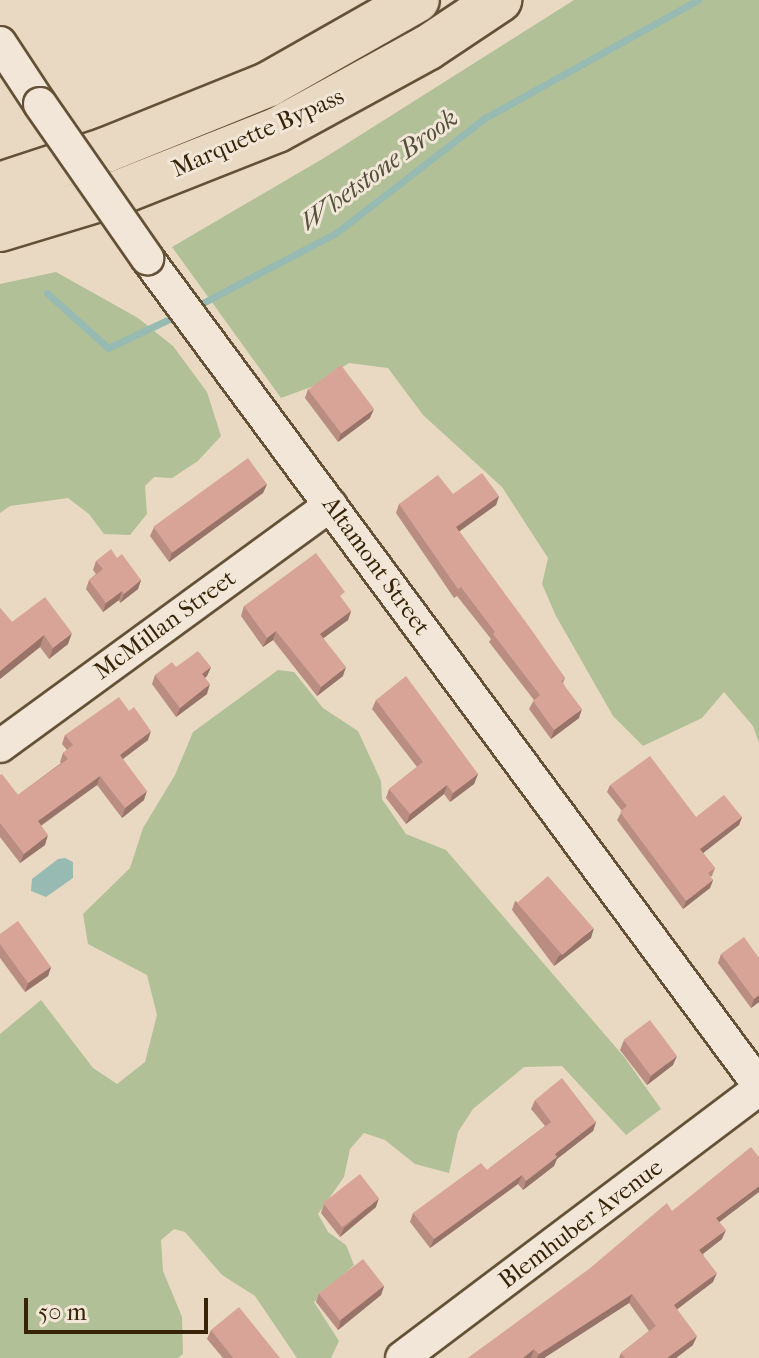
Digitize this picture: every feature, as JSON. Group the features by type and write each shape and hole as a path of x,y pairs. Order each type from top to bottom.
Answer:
{"highway":[{"name":"Marquette Bypass","path":"0,185 106,150 255,90 417,0"},
{"name":"Marquette Bypass","path":"0,229 115,194 277,130 415,55 499,0"}],"street":[{"name":"Altamont Street","path":"0,43 147,258 759,1087"},
{"name":"McMillan Street","path":"0,746 331,505"},
{"name":"Blemhuber Avenue","path":"402,1358 759,1087"}],"green space":[{"path":"574,0 759,0 759,743 753,726 724,692 702,718 643,746 613,716 556,616 542,584 548,558 502,487 423,415 388,368 349,363 314,386 281,398 172,247 324,158"},
{"path":"56,272 138,318 173,346 207,392 221,436 198,461 172,478 154,477 145,486 147,514 130,535 104,534 89,514 68,498 10,506 0,513 0,284"},
{"path":"278,670 294,672 323,708 358,731 381,781 382,799 406,834 446,850 625,1058 661,1109 626,1135 562,1066 524,1067 473,1109 458,1132 449,1173 415,1164 385,1140 364,1133 350,1149 344,1177 318,1214 328,1232 346,1245 354,1265 314,1302 339,1341 331,1358 297,1358 255,1296 222,1275 185,1232 174,1229 161,1240 163,1271 182,1317 183,1354 178,1358 0,1358 0,1034 41,1000 93,1068 117,1084 145,1062 157,1015 147,975 88,944 83,914 130,868 143,828 175,775 193,732"}],"water":[{"path":"58,859 73,862 73,878 46,897 31,891 32,879"}],"building":[{"path":"341,365 374,409 341,434 308,390"},
{"path":"248,458 267,484 172,553 153,527"},
{"path":"482,473 499,496 456,527 565,678 561,681 582,709 554,730 533,701 540,695 461,587 458,589 399,504 438,475 453,494"},
{"path":"111,549 117,558 122,554 141,580 106,603 89,580 103,569 96,561"},
{"path":"316,553 345,592 340,596 351,611 320,634 346,667 321,687 276,631 267,638 244,606"},
{"path":"45,597 72,633 53,648 44,635 0,671 0,608 12,622"},
{"path":"198,651 211,667 202,674 210,684 180,708 155,675 172,662 176,667"},
{"path":"406,676 478,774 453,793 447,785 410,814 389,789 423,762 376,700"},
{"path":"119,697 129,711 134,707 151,731 120,755 147,791 125,808 100,776 38,821 48,835 24,854 0,823 0,775 18,795 68,759 63,753 73,745 65,735"},
{"path":"650,756 696,817 724,795 742,817 700,849 715,868 708,873 713,880 686,901 620,812 627,806 610,785"},
{"path":"548,876 593,928 562,955 517,903"},
{"path":"18,921 51,967 28,983 0,944 0,934"},
{"path":"744,937 759,958 759,995 754,999 721,954"},
{"path":"650,1020 677,1056 651,1076 624,1040"},
{"path":"562,1078 596,1122 526,1181 522,1175 434,1239 413,1213 481,1163 487,1170 551,1122 535,1100"},
{"path":"751,1147 759,1157 759,1186 716,1218 726,1230 699,1250 717,1273 674,1305 697,1336 667,1358 625,1358 621,1353 656,1326 632,1294 539,1354 534,1349 523,1358 468,1358 589,1269 667,1203 672,1211"},
{"path":"360,1174 379,1198 342,1227 323,1203"},
{"path":"363,1259 384,1286 340,1320 319,1293"},
{"path":"239,1307 280,1358 233,1358 211,1330"}],"waterway":[{"name":"Whetstone Brook","path":"195,307 336,233 485,118 698,0"},
{"name":"Whetstone Brook","path":"47,293 108,348 180,314"}]}
